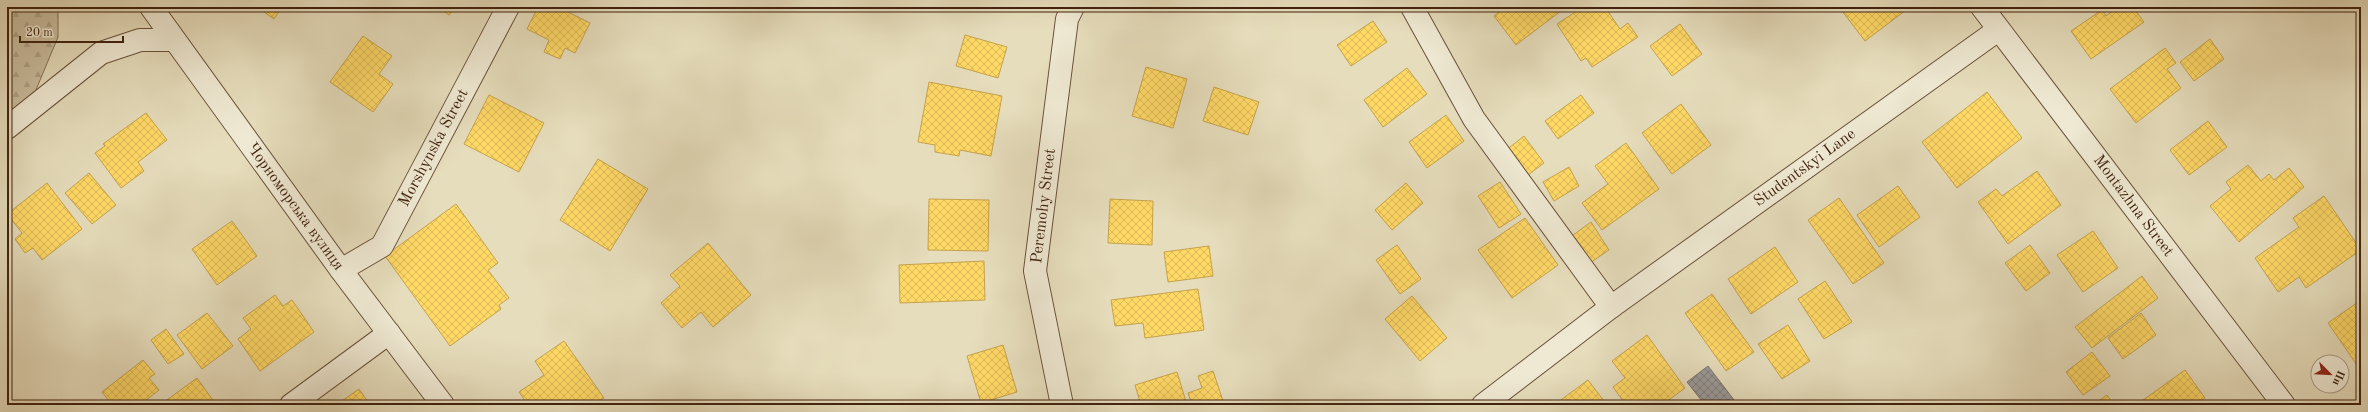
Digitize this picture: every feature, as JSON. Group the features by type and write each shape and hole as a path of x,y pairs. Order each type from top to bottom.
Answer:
{"street":[{"name":"Чорноморська вулиця","path":"151,7 341,270 443,405"},
{"name":"Morshynska Street","path":"341,270 382,246 508,7"},
{"name":"Peremohy Street","path":"1062,405 1036,272 1067,19 1074,7"},
{"path":"1412,7 1474,120 1612,307"},
{"name":"Montazhna Street","path":"1982,7 2284,405"},
{"name":"Studentskyi Lane","path":"1483,405 1612,307 1998,30"},
{"path":"7,128 101,52 140,40 174,40"},
{"path":"291,405 389,333"}],"green space":[{"path":"7,7 58,7 58,37 33,97 7,117"}],"building: Житло":[{"path":"257,7 282,7 274,19"},
{"path":"438,7 455,7 449,15"},
{"path":"538,7 558,7 590,23 575,53 565,48 560,59 544,52 549,40 527,29"},
{"path":"1505,7 1566,7 1516,45 1494,16"},
{"path":"1583,7 1605,7 1620,29 1628,23 1638,37 1592,67 1586,58 1581,61 1557,24"},
{"path":"1839,7 1910,7 1865,41"},
{"path":"2118,7 2133,7 2144,22 2091,59 2071,31 2102,10 2106,16"},
{"path":"1373,21 1387,42 1351,66 1337,45"},
{"path":"1680,24 1702,54 1672,76 1650,46"},
{"path":"965,35 1007,47 998,78 956,66"},
{"path":"363,36 392,56 379,74 393,84 373,112 330,82"},
{"path":"2210,39 2224,59 2194,81 2180,62"},
{"path":"2165,48 2176,63 2167,69 2181,88 2136,123 2110,89"},
{"path":"1146,67 1187,79 1173,128 1132,116"},
{"path":"1407,68 1427,94 1383,127 1364,100"},
{"path":"929,82 1002,96 991,156 960,150 959,156 935,152 935,145 918,142"},
{"path":"1214,87 1259,102 1248,135 1203,121"},
{"path":"1987,92 2022,138 1957,188 1922,142"},
{"path":"489,95 544,123 519,172 464,144"},
{"path":"1581,95 1594,113 1558,139 1545,121"},
{"path":"1681,104 1711,145 1672,174 1642,133"},
{"path":"146,113 167,140 138,162 144,171 121,188 95,153 105,146 103,144"},
{"path":"1446,115 1464,141 1427,168 1409,142"},
{"path":"2208,121 2227,147 2189,175 2170,150"},
{"path":"1524,136 1544,163 1524,178 1505,151"},
{"path":"1626,143 1659,189 1602,230 1582,203 1608,184 1595,166"},
{"path":"598,159 648,189 610,251 560,220"},
{"path":"2248,165 2261,181 2269,174 2274,180 2289,168 2304,187 2239,242 2210,206 2231,189 2226,182"},
{"path":"1569,167 1579,186 1554,201 1543,182"},
{"path":"2037,171 2061,205 2008,244 1978,202 1996,189 2002,196"},
{"path":"89,173 116,205 92,224 65,193"},
{"path":"1500,182 1521,214 1499,228 1478,196"},
{"path":"47,183 82,229 42,260 33,248 25,253 15,239 22,233 7,214"},
{"path":"1406,183 1423,203 1392,230 1375,210"},
{"path":"1898,186 1920,217 1879,247 1857,215"},
{"path":"2324,196 2361,250 2306,288 2299,277 2278,292 2255,258 2299,227 2293,218"},
{"path":"1839,198 1884,263 1853,284 1808,220"},
{"path":"929,199 989,200 988,251 928,250"},
{"path":"1110,199 1153,201 1152,245 1108,243"},
{"path":"456,204 498,263 488,270 509,298 499,305 501,309 450,346 385,256"},
{"path":"1525,218 1558,265 1512,298 1478,250"},
{"path":"232,221 257,256 217,285 192,249"},
{"path":"1591,222 1609,250 1587,265 1569,238"},
{"path":"2093,231 2118,268 2083,292 2057,255"},
{"path":"708,243 751,295 713,327 701,312 682,328 661,303 680,286 670,275"},
{"path":"1397,245 1421,279 1400,294 1376,260"},
{"path":"2030,245 2050,273 2026,291 2005,263"},
{"path":"1209,246 1213,276 1168,282 1164,252"},
{"path":"1775,247 1798,282 1751,314 1728,279"},
{"path":"984,261 985,300 900,303 899,265"},
{"path":"2142,276 2158,298 2092,348 2075,327"},
{"path":"1825,281 1852,322 1824,339 1798,299"},
{"path":"1198,289 1204,330 1145,338 1143,323 1115,326 1111,300"},
{"path":"1712,294 1754,352 1726,371 1685,313"},
{"path":"275,295 283,306 292,300 314,332 260,371 238,339 251,329 243,318"},
{"path":"1412,296 1447,338 1420,361 1385,319"},
{"path":"2361,300 2361,371 2350,354 2328,323"},
{"path":"207,313 233,346 202,369 177,335"},
{"path":"2141,313 2156,335 2123,359 2108,338"},
{"path":"1788,325 1810,361 1782,379 1758,344"},
{"path":"166,329 184,354 168,364 151,340"},
{"path":"1647,335 1685,388 1662,405 1626,405 1613,387 1625,378 1612,361"},
{"path":"564,341 604,398 594,405 528,405 519,392 544,375 535,361"},
{"path":"1003,345 1017,392 981,403 967,356"},
{"path":"2092,352 2110,376 2083,395 2066,372"},
{"path":"143,360 155,374 149,378 159,390 140,405 112,405 102,392"},
{"path":"2185,370 2205,398 2195,405 2141,405 2139,403"},
{"path":"1213,371 1224,404 1192,405 1188,393 1202,388 1198,376"},
{"path":"1177,372 1187,405 1141,405 1135,385"},
{"path":"197,378 215,403 160,405"},
{"path":"1588,380 1607,405 1554,405"},
{"path":"359,389 370,405 336,405"},
{"path":"2107,395 2114,405 2093,405"}],"building: Промзона":[{"path":"1708,366 1738,405 1705,405 1687,382"}]}
